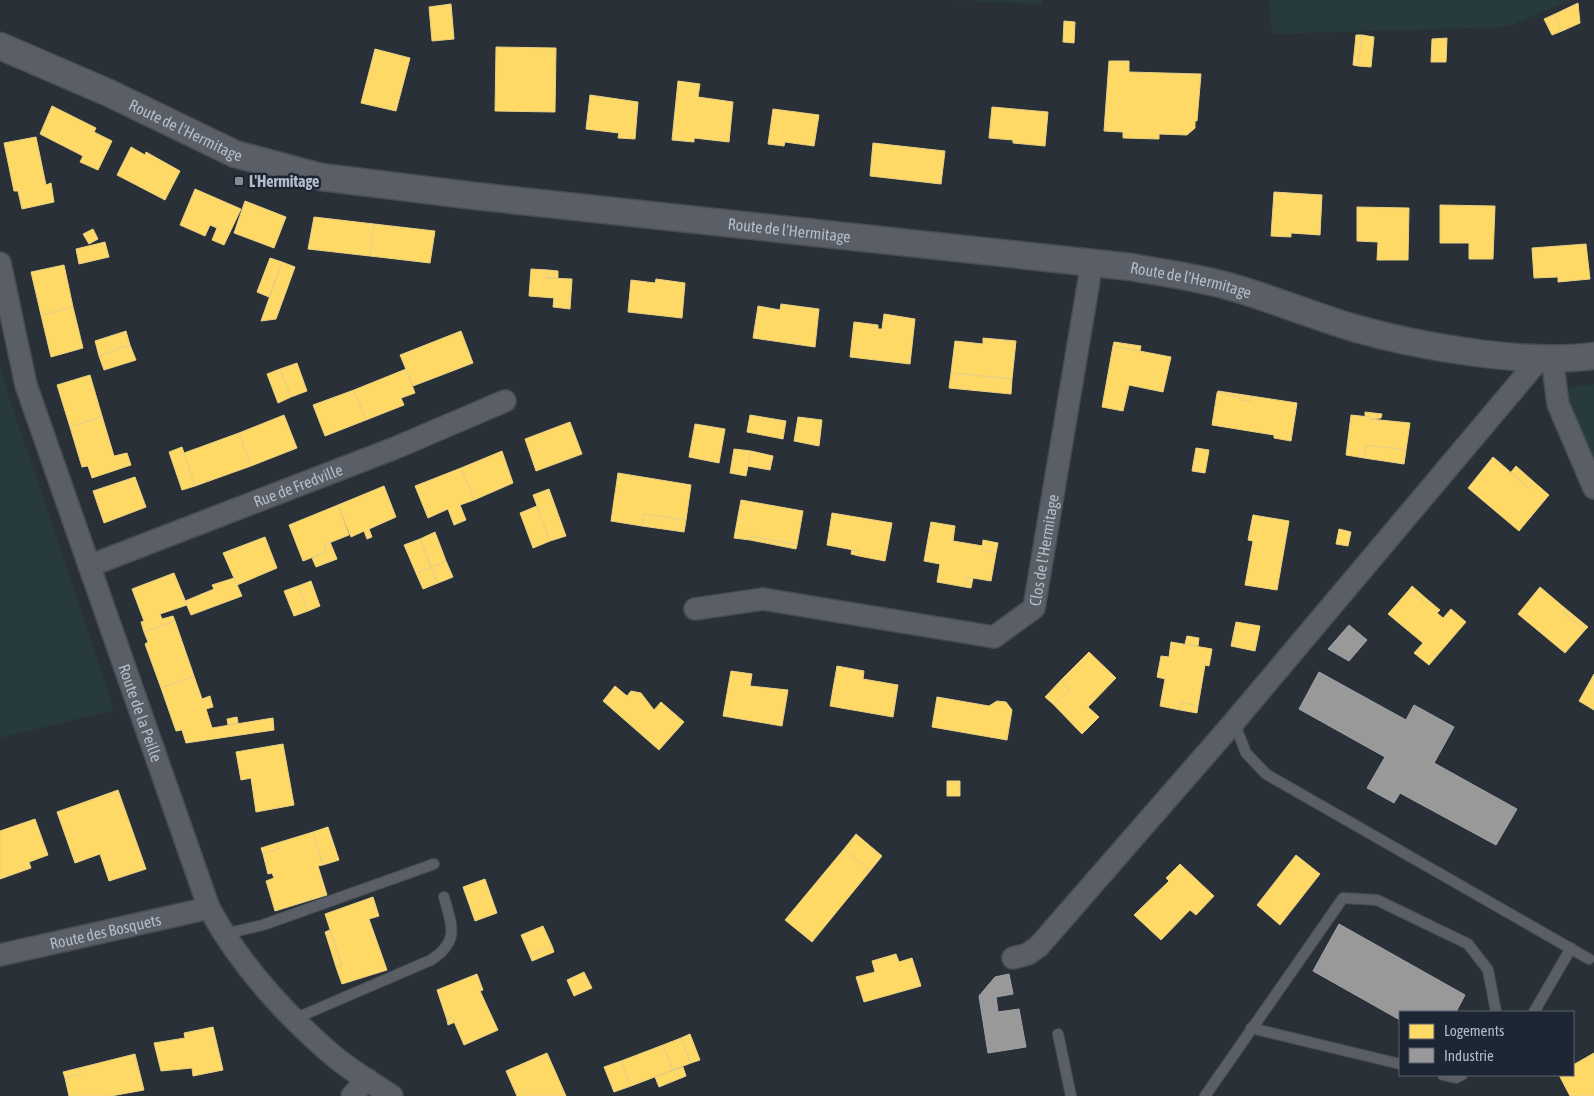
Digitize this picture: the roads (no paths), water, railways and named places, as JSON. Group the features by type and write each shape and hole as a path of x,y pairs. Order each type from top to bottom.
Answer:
{"street":[{"name":"Route de l'Hermitage","path":"0,46 109,93 235,154 321,177 475,196 1131,266 1227,285 1354,328 1420,344 1490,353 1546,357 1594,356"},
{"name":"Clos de l'Hermitage","path":"696,609 762,599 994,637 1034,608 1092,262"},
{"name":"Route de la Peille","path":"0,263 26,385 209,908 224,934 270,995 330,1054 392,1096"},
{"path":"1546,357 1558,404 1594,488"},
{"path":"1013,958 1028,954 1039,946 1234,722 1546,357"},
{"name":"Rue de Fredville","path":"89,566 395,448 505,401"},
{"name":"Route des Bosquets","path":"0,955 209,908"},
{"path":"352,1096 367,1079"}],"lane":[{"path":"1234,722 1246,753 1266,774 1589,959"},
{"path":"224,934 263,925 434,864"},
{"path":"294,1019 431,960 443,953 450,944 452,929 444,897"},
{"path":"1205,1096 1251,1028 1270,1005 1325,921 1343,898 1377,900 1468,944 1488,970 1496,1011"},
{"path":"1535,1011 1571,948"},
{"path":"1251,1028 1399,1064"},
{"path":"1058,1034 1071,1096"},
{"path":"1448,1076 1456,1078 1460,1076"}],"place":[{"name":"L'Hermitage","path":"239,181"}]}
